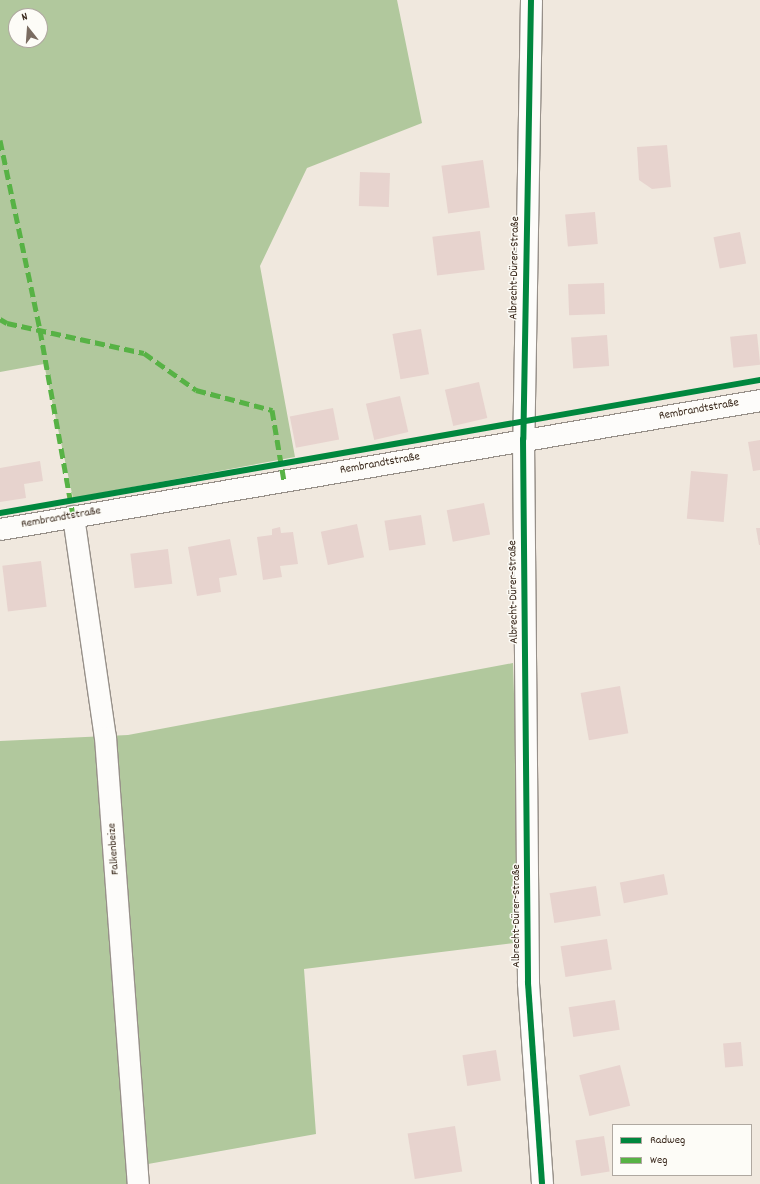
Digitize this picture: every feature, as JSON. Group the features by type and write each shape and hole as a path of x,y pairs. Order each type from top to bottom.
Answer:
{"street":[{"name":"Albrecht-Dürer-Straße","path":"531,0 523,439 528,983 542,1184"},
{"name":"Rembrandtstraße","path":"0,528 760,400"},
{"name":"Falkenbeize","path":"73,516 105,737 138,1184"}],"green space":[{"path":"0,0 397,0 422,123 307,168 260,266 295,457 73,498 44,364 0,372"},
{"path":"513,663 522,942 304,969 316,1134 148,1164 149,1184 0,1184 0,741 128,735"}],"building":[{"path":"667,145 671,187 652,189 639,180 637,147"},
{"path":"483,160 490,208 448,213 441,166"},
{"path":"360,172 390,173 389,207 359,206"},
{"path":"595,212 598,244 568,246 565,215"},
{"path":"480,231 485,270 437,276 432,237"},
{"path":"740,232 746,263 720,269 713,237"},
{"path":"604,283 605,314 569,315 568,284"},
{"path":"421,329 429,374 400,379 392,334"},
{"path":"757,334 760,365 733,368 730,337"},
{"path":"607,335 609,366 573,368 571,338"},
{"path":"479,382 487,418 453,426 445,390"},
{"path":"400,396 408,432 374,440 366,404"},
{"path":"333,408 339,439 296,448 290,416"},
{"path":"760,440 760,470 753,471 748,442"},
{"path":"40,461 43,481 24,484 26,498 0,502 0,468"},
{"path":"691,471 728,474 724,522 687,519"},
{"path":"484,503 490,534 453,542 447,510"},
{"path":"421,515 426,545 389,550 384,521"},
{"path":"357,524 364,557 328,565 321,532"},
{"path":"280,527 281,533 293,532 298,564 280,566 282,577 263,580 257,537 272,535 272,529"},
{"path":"756,528 760,528 760,545 759,545"},
{"path":"230,539 237,575 219,578 221,592 197,596 188,547"},
{"path":"168,549 172,584 135,588 130,554"},
{"path":"41,561 47,607 8,611 2,566"},
{"path":"620,686 628,733 589,740 581,693"},
{"path":"664,874 668,895 624,903 620,883"},
{"path":"596,886 601,916 554,923 550,893"},
{"path":"607,939 612,970 565,977 561,946"},
{"path":"615,1000 620,1030 573,1037 569,1007"},
{"path":"741,1042 743,1066 725,1067 723,1044"},
{"path":"496,1050 501,1081 467,1086 462,1055"},
{"path":"620,1065 630,1106 589,1116 579,1075"},
{"path":"455,1126 462,1171 415,1179 408,1134"},
{"path":"604,1136 610,1172 581,1176 575,1141"}],"marked path":[{"path":"0,140 40,330 73,516"},
{"path":"0,319 7,323 144,353 196,390 272,410 284,481"}],"cycle path":[{"path":"531,0 523,439 528,983 542,1184"},
{"path":"0,513 760,380"}]}
